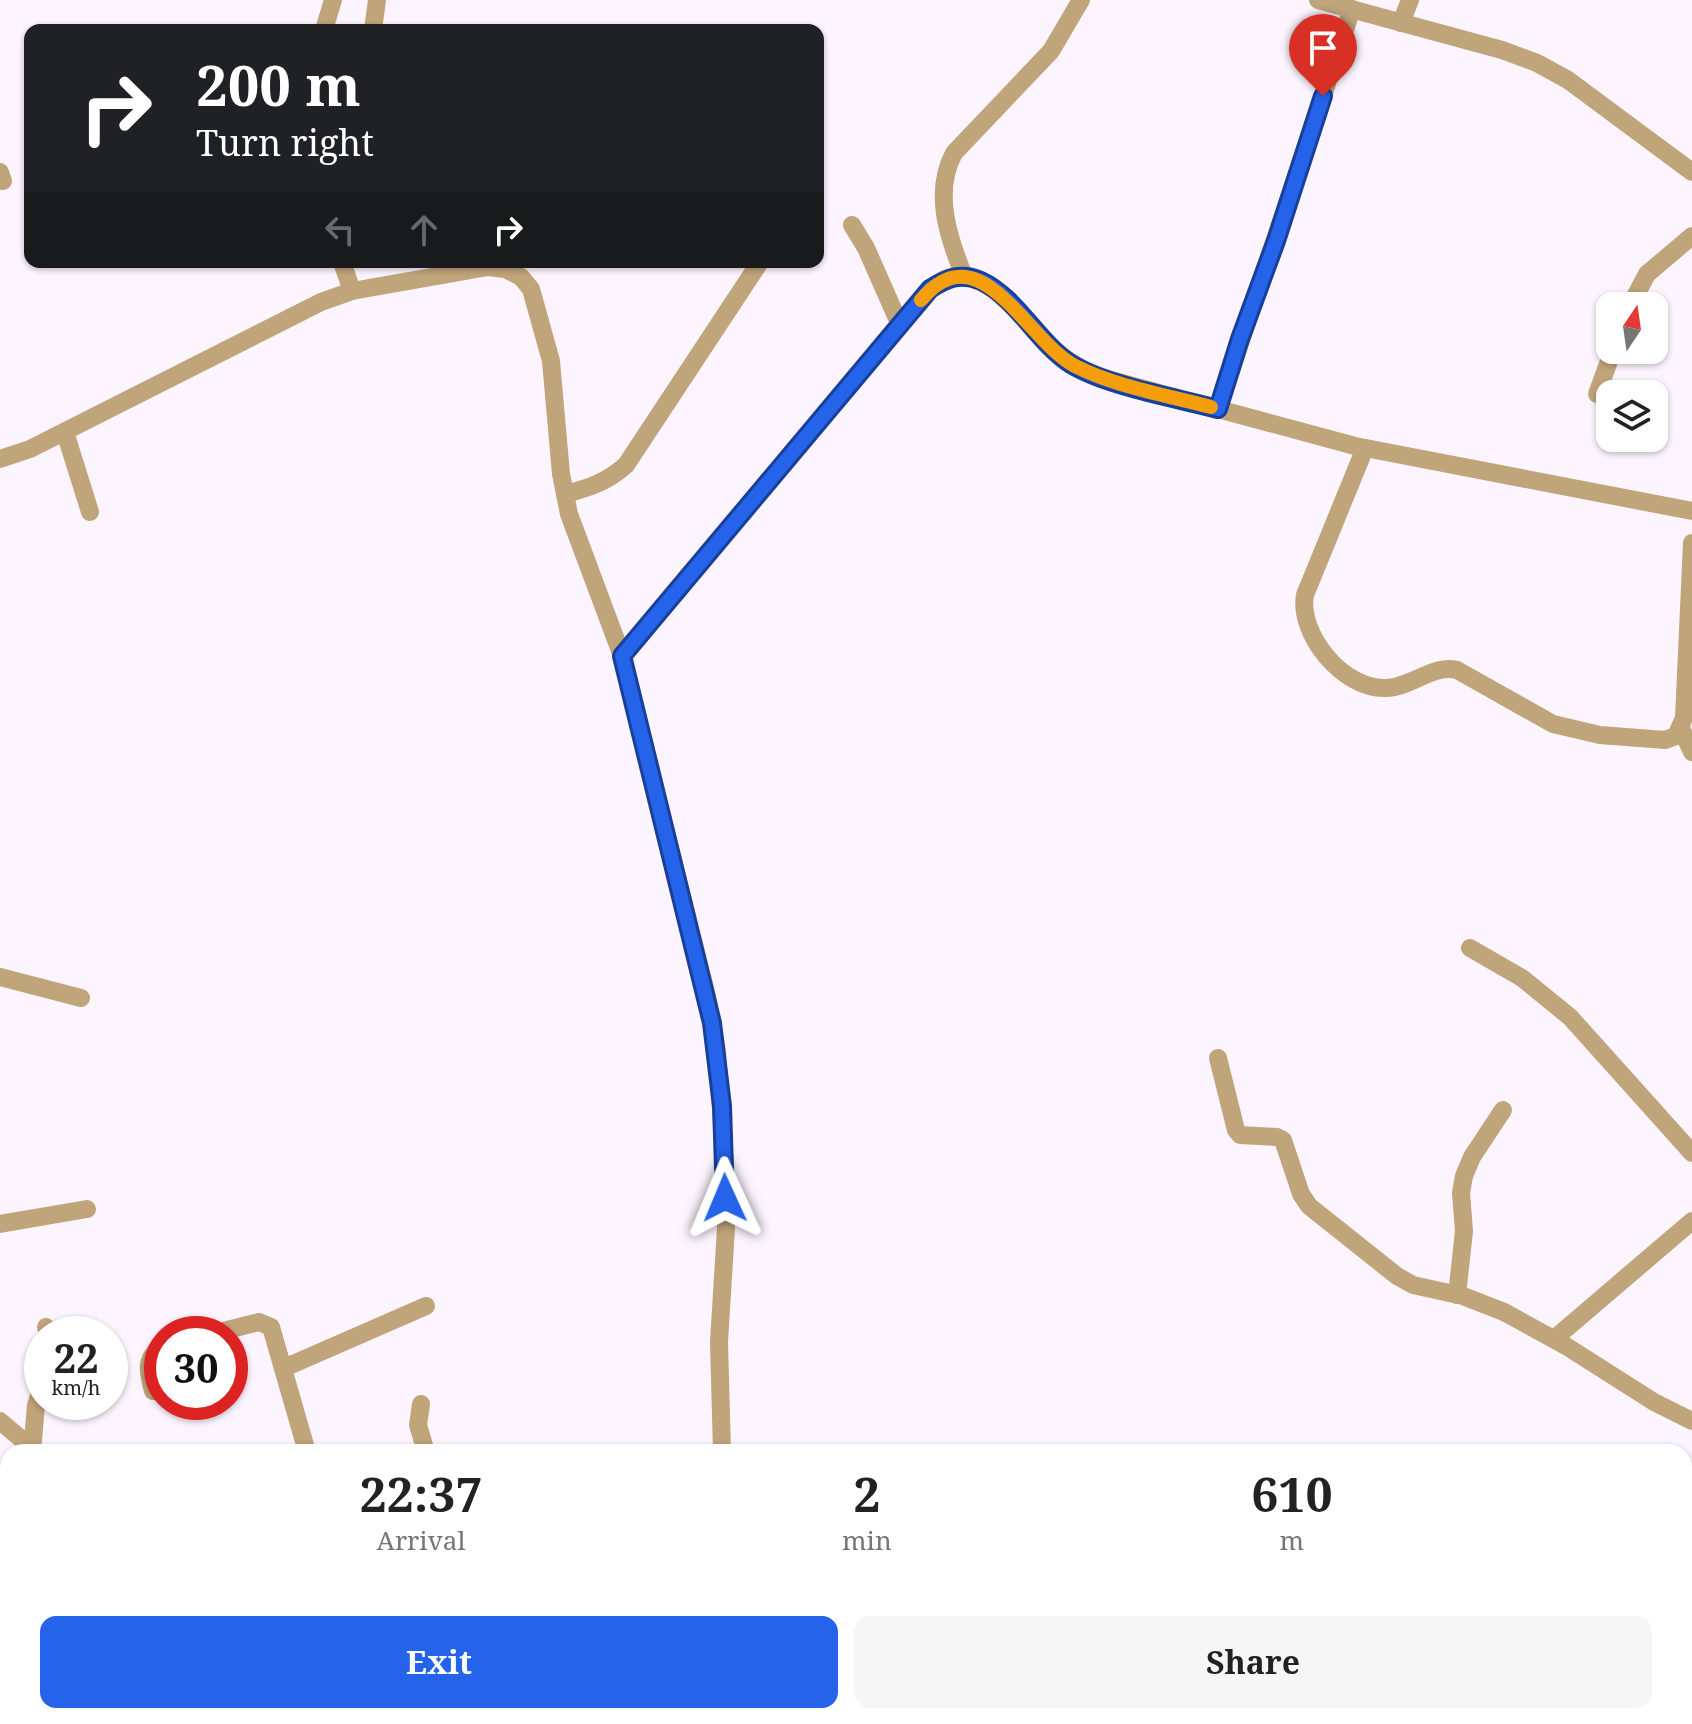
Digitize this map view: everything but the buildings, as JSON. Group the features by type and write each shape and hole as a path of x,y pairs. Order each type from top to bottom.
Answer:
{"street":[{"path":"326,24 333,0"},
{"path":"374,24 377,0"},
{"path":"964,276 953,250 945,216 943,185 946,167 954,153 1051,51 1081,0"},
{"path":"1318,0 1502,50 1537,63 1568,80 1692,172"},
{"path":"1401,23 1410,0"},
{"path":"1218,409 1352,9"},
{"path":"852,225 866,248 900,325"},
{"path":"1637,292 1647,274 1692,236"},
{"path":"344,268 352,291"},
{"path":"0,459 65,432 321,302 352,291 482,268"},
{"path":"496,268 521,277 531,289 551,361 569,514 622,656 707,996 717,1051 725,1183 726,1228 719,1342 722,1444"},
{"path":"565,494 612,478 626,465 756,268"},
{"path":"622,656 930,289 947,278 964,276 983,282 1003,297 1052,349 1071,364 1096,376 1365,448 1692,511"},
{"path":"65,432 90,512"},
{"path":"1365,448 1302,607 1305,621 1318,646 1334,664 1360,682 1384,689 1408,684 1440,669 1457,670 1553,724 1577,732 1665,740 1676,736 1681,728"},
{"path":"1692,543 1681,728 1692,752"},
{"path":"1470,948 1522,978 1570,1017 1692,1153"},
{"path":"0,977 81,998"},
{"path":"1218,1058 1236,1130 1240,1135 1283,1140 1301,1194 1309,1206 1397,1276 1413,1285 1457,1295 1504,1312 1554,1339 1654,1402 1692,1421"},
{"path":"1457,1295 1464,1231 1461,1193 1464,1176 1472,1157 1503,1110"},
{"path":"0,1224 87,1209"},
{"path":"1554,1339 1692,1221"},
{"path":"284,1368 426,1306"},
{"path":"248,1325 266,1323 274,1334 305,1444"},
{"path":"421,1404 418,1425 424,1444"},
{"path":"32,1444 35,1420"},
{"path":"0,1421 27,1444"}],"slow traffic":[{"path":"921,300 930,289 947,278 964,276 983,282 1003,297 1052,349 1071,364 1096,376 1211,407"}],"route":[{"path":"725,1198 722,1106 717,1051 707,996 622,656 930,289 947,278 964,276 983,282 1003,297 1052,349 1071,364 1096,376 1218,409 1323,96"}]}
